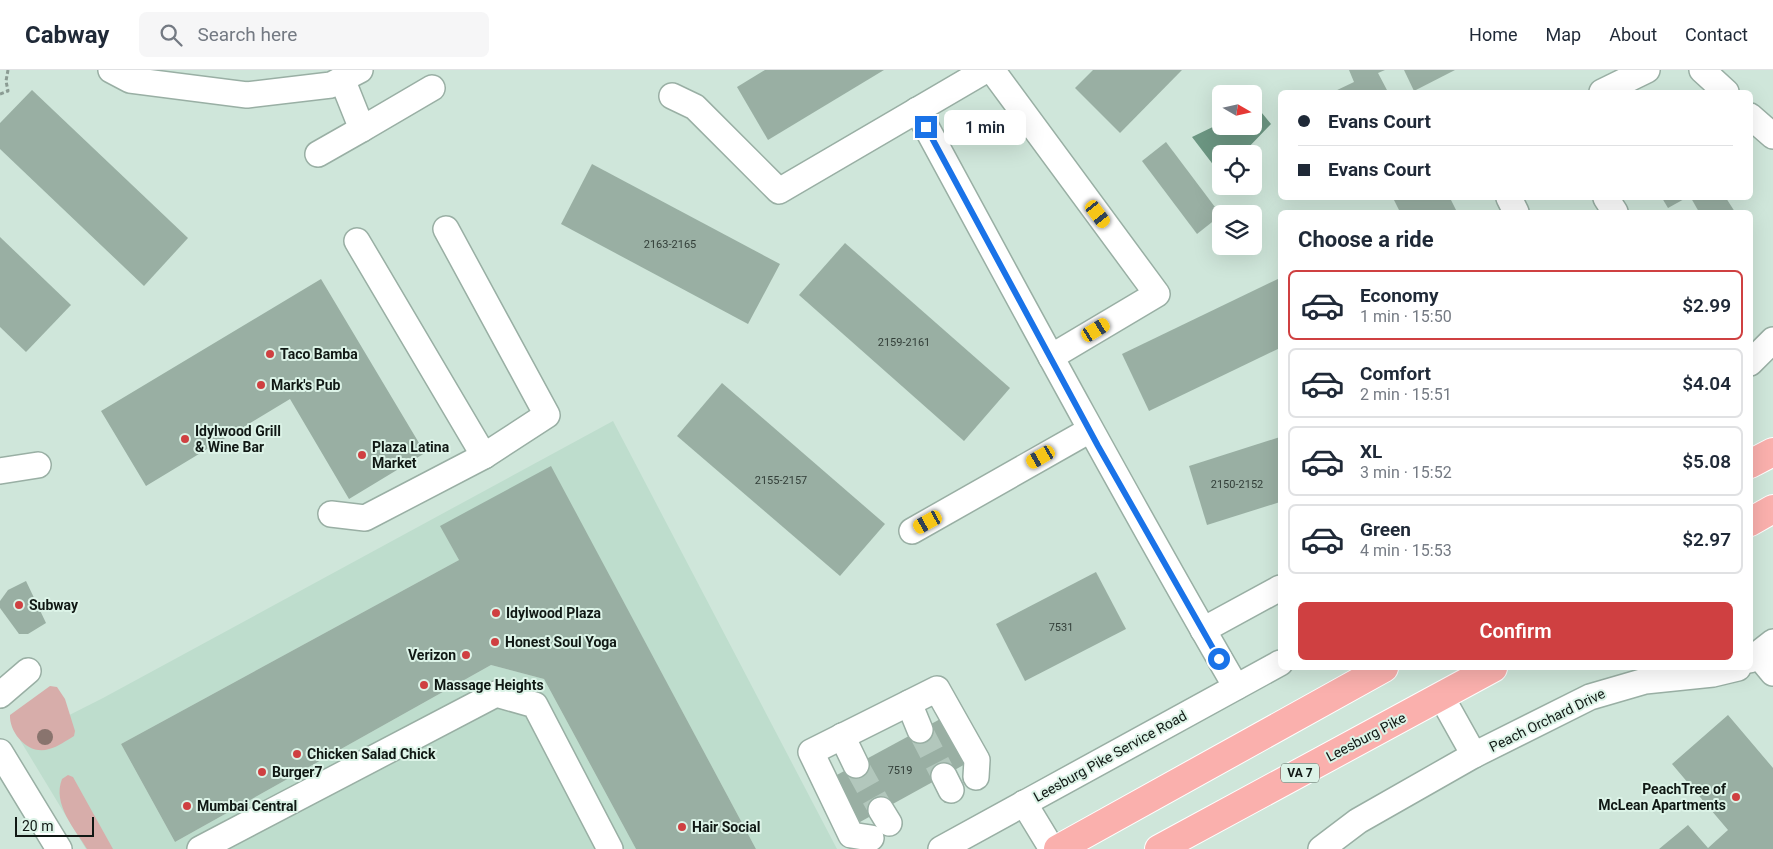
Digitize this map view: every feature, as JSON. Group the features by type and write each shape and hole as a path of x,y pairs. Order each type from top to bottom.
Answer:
{"main road":[{"path":"1753,462 1773,452"},
{"path":"1753,520 1773,509"},
{"path":"1058,849 1380,670"},
{"name":"Leesburg Pike","path":"1159,849 1489,670"}],"street":[{"path":"111,70 130,80 247,95 331,85 351,75 362,129"},
{"path":"672,96 695,107 779,191 986,70"},
{"path":"992,70 1158,294 1051,357"},
{"path":"1606,90 1646,70"},
{"path":"1702,70 1724,90"},
{"path":"318,154 432,88"},
{"path":"917,110 1090,430 1236,687"},
{"path":"1753,119 1773,136"},
{"path":"332,514 366,518 484,456 546,415 446,230"},
{"path":"357,241 484,456"},
{"path":"1753,360 1773,340"},
{"path":"912,531 1090,430"},
{"path":"0,471 38,465"},
{"path":"1203,630 1278,589"},
{"name":"Leesburg Pike Service Road","path":"941,849 1278,664"},
{"name":"Peach Orchard Drive","path":"1321,849 1358,821 1474,755 1590,697 1645,681 1713,674 1726,670"},
{"path":"0,695 28,671"},
{"path":"881,824 851,835 811,752 937,689 977,760 976,777"},
{"path":"200,849 496,694 535,705 610,849"},
{"name":"Peach Orchard Drive","path":"1442,696 1474,755"},
{"path":"909,703 920,730"},
{"path":"842,736 856,765"},
{"path":"0,752 60,849"},
{"path":"1024,803 1052,849"}],"path":[{"path":"0,94 8,91 6,81 8,70"}],"shaded area":[{"path":"1262,113 1271,124 1262,133"},
{"path":"1212,127 1212,135 1260,135 1251,145 1212,145 1212,163 1192,137"},
{"name":"Idylwood Plaza","path":"613,421 837,849 756,849 551,467 441,527 459,560 121,744 175,842 491,665 544,679 636,849 86,849 20,740 103,698"},
{"path":"50,686 57,687 65,699 75,731 74,736 52,748 34,749 17,736 13,729 10,715"},
{"path":"68,775 73,777 113,849 87,849 71,825 62,807 60,798 62,779"}],"building":[{"path":"765,70 884,70 768,140 737,87"},
{"path":"1093,70 1182,70 1120,133 1075,88"},
{"path":"1349,70 1385,70 1378,73 1387,90 1337,90 1354,82"},
{"path":"1404,70 1455,70 1416,90 1414,90"},
{"path":"32,90 188,238 144,286 0,149 0,123"},
{"path":"1166,142 1213,205 1212,222 1197,234 1142,161"},
{"path":"592,164 780,264 748,324 561,224"},
{"path":"1394,200 1451,200 1456,210 1399,210"},
{"path":"1663,200 1682,200 1668,208"},
{"path":"1692,200 1727,200 1734,210 1698,210"},
{"path":"0,237 71,305 26,352 0,327"},
{"path":"845,243 1010,388 964,441 799,295"},
{"path":"321,279 425,453 349,499 290,399 146,486 101,411"},
{"path":"1278,279 1278,349 1149,411 1122,354"},
{"path":"722,383 885,524 840,576 677,436"},
{"path":"1278,438 1278,503 1207,525 1189,466"},
{"name":"Idylwood Plaza","path":"551,466 756,849 636,849 544,679 491,665 175,842 121,744 459,560 440,526"},
{"path":"1096,572 1126,629 1025,681 996,624"},
{"name":"Subway","path":"26,581 46,623 28,634 19,634 0,608 0,601 8,590"},
{"name":"PeachTree of McLean Apartments","path":"1728,715 1773,768 1773,849 1659,849 1688,825 1708,848 1728,830 1672,764"},
{"path":"944,717 969,762 860,822 835,776"}],"tunnel":[{"path":"920,730 944,776"},
{"path":"856,765 881,810"}],"place":[{"name":"Taco Bamba","path":"270,354"},
{"name":"Mark's Pub","path":"261,385"},
{"name":"Idylwood Grill & Wine Bar","path":"185,439"},
{"name":"Plaza Latina Market","path":"362,455"},
{"name":"Subway","path":"19,605"},
{"name":"Idylwood Plaza","path":"496,613"},
{"name":"Honest Soul Yoga","path":"495,642"},
{"name":"Verizon","path":"466,655"},
{"name":"Massage Heights","path":"424,685"},
{"name":"Chicken Salad Chick","path":"297,754"},
{"name":"Burger7","path":"262,772"},
{"name":"PeachTree of McLean Apartments","path":"1736,797"},
{"name":"Mumbai Central","path":"187,806"},
{"name":"Hair Social","path":"682,827"}],"route":[{"path":"926,127 1098,446 1219,659"}]}
